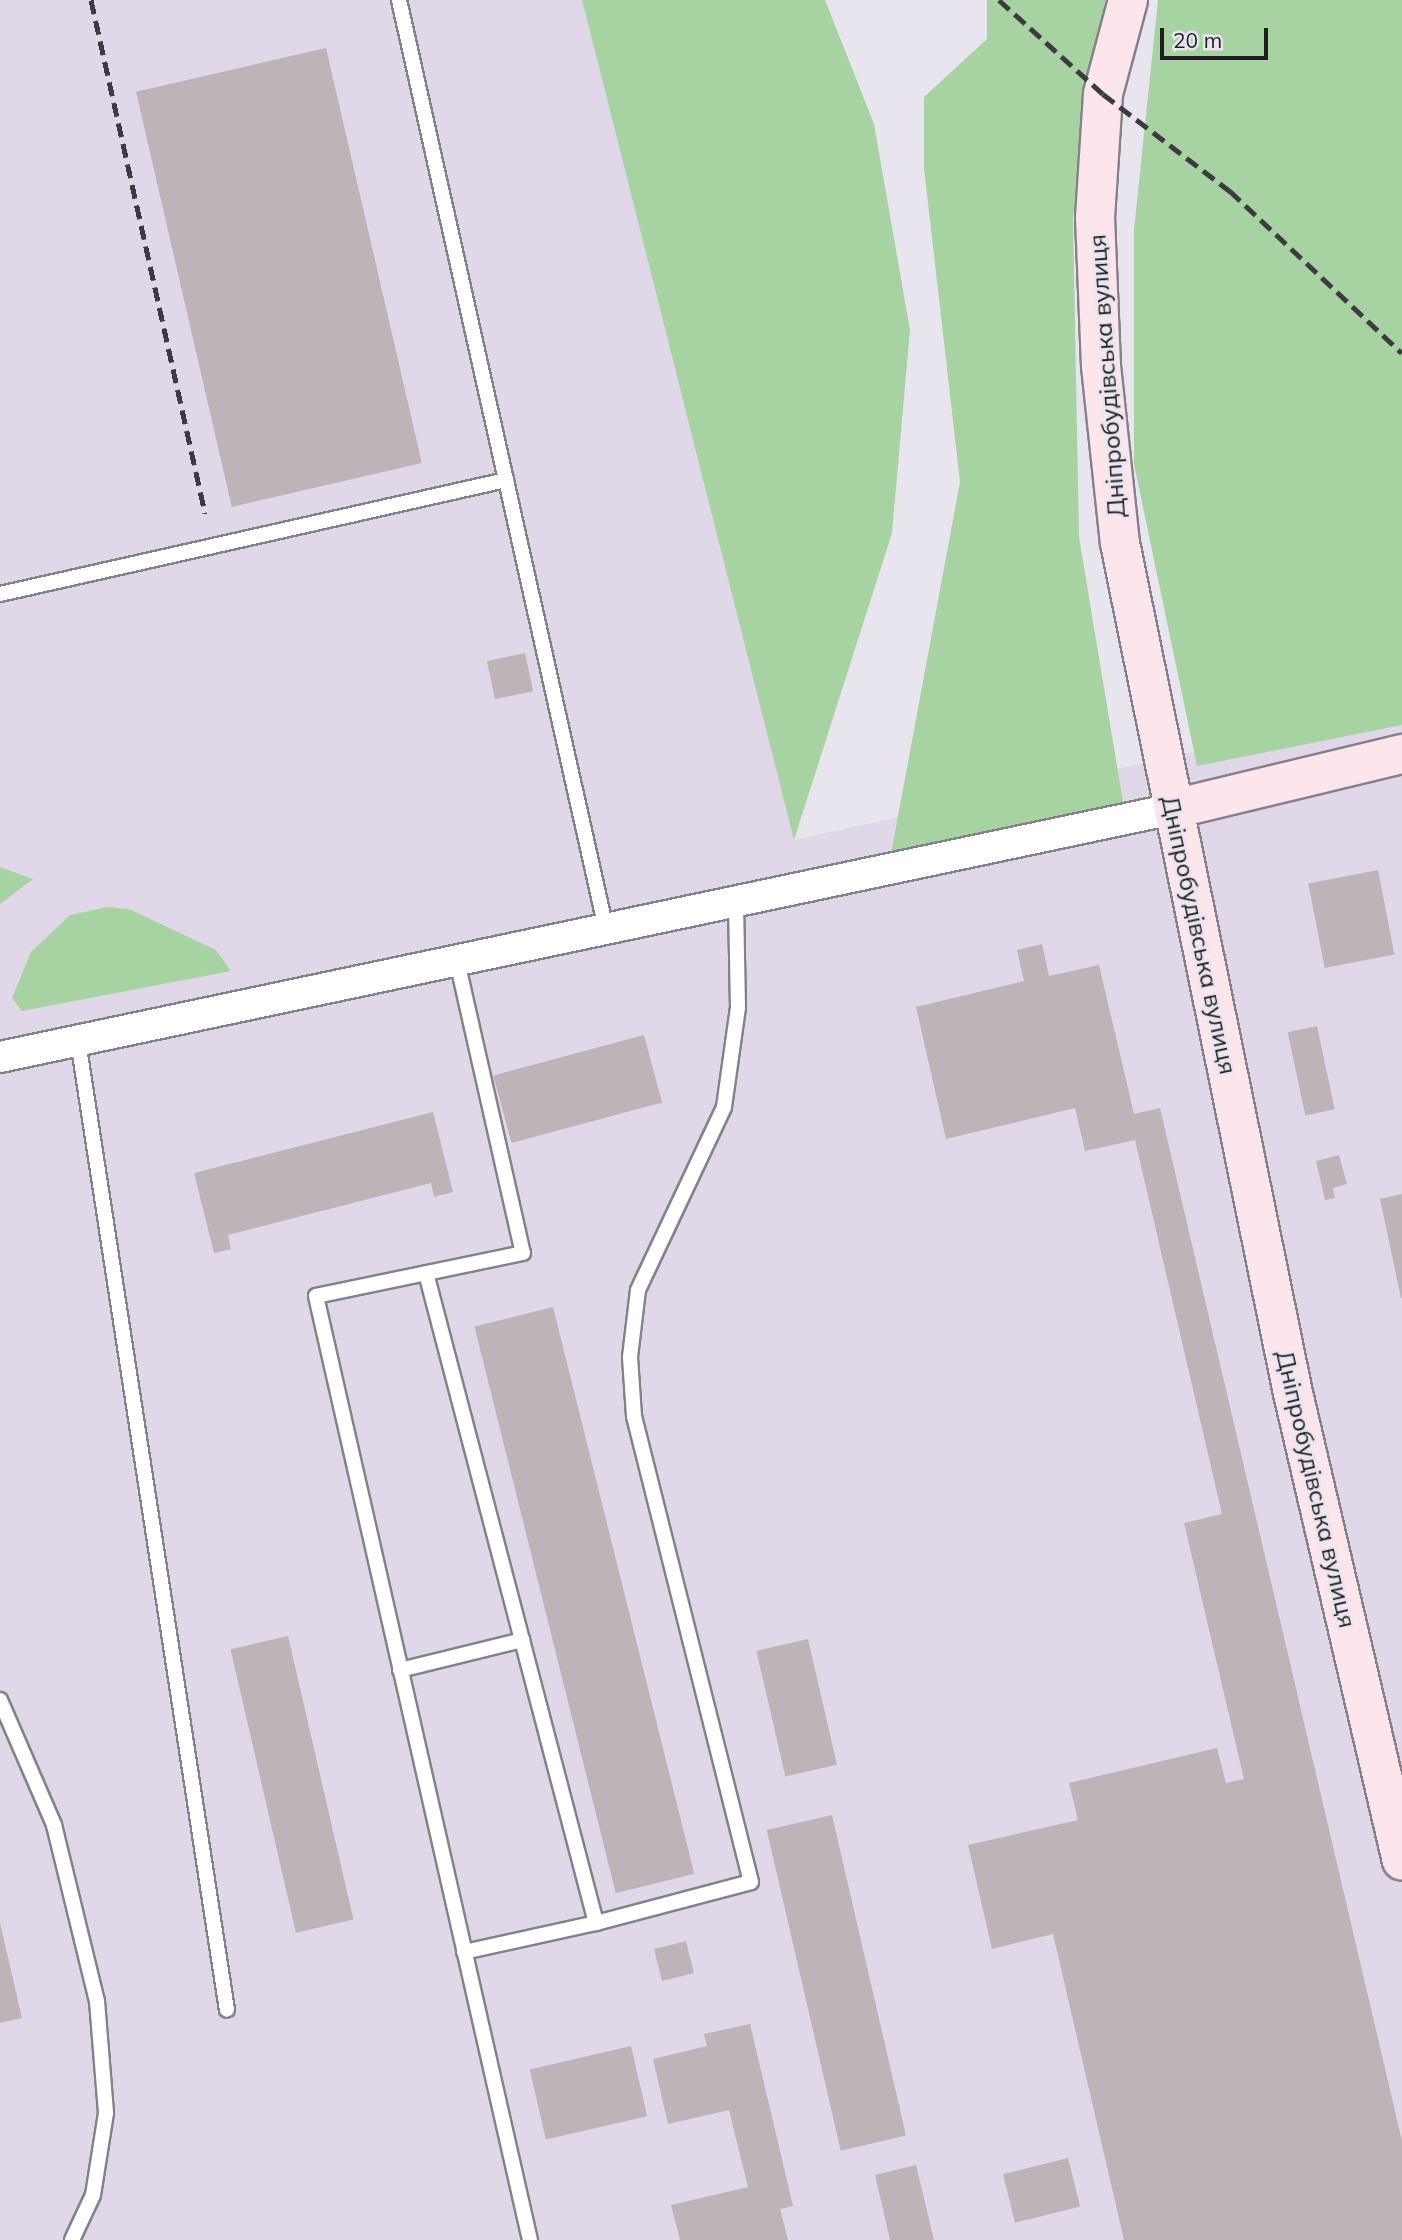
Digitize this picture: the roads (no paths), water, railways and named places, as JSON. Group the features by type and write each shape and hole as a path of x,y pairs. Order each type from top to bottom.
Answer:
{"street":[{"name":"Дніпробудівська вулиця","path":"1128,0 1103,94 1096,217 1101,366 1120,543 1293,1393 1402,1860"},
{"path":"0,1057 1173,809 1402,754"}],"lane":[{"path":"399,0 607,929"},
{"path":"0,594 506,480"},
{"path":"464,1952 596,1923 751,1882 634,1416 630,1357 638,1290 723,1107 738,1009 736,902"},
{"path":"457,961 523,1252 316,1296 530,2240"},
{"path":"78,1041 227,2010"},
{"path":"426,1273 596,1923"},
{"path":"400,1670 522,1640"},
{"path":"0,1700 2,1720 54,1825 97,2001 106,2113 93,2195 72,2240"}],"railway":[{"path":"91,0 205,513"},
{"path":"999,0 1103,94 1230,191 1402,353"}]}
